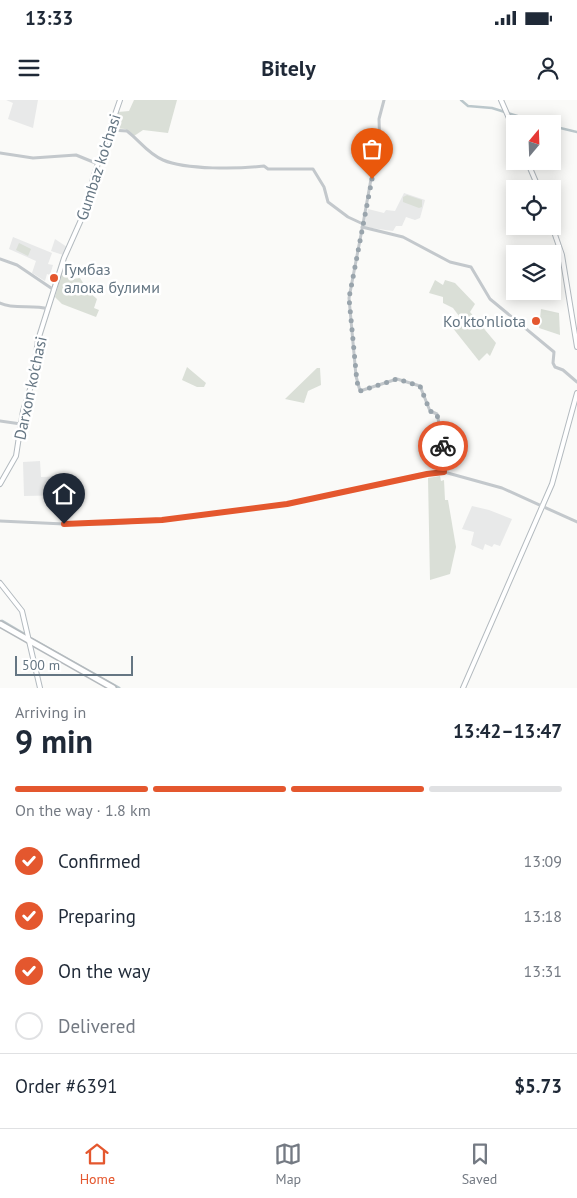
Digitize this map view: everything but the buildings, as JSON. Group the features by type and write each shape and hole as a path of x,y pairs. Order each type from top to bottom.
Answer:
{"highway":[{"path":"0,624 9,632 113,688"},
{"path":"9,632 22,636 34,648 109,688"},
{"path":"22,636 27,632"}],"main road":[{"name":"Gumbaz ko'chasi","path":"54,291 64,258 89,202 98,164 120,100"},
{"path":"501,100 508,115"},
{"path":"555,235 562,255 577,347"},
{"name":"Darxon ko'chasi","path":"0,484 16,456 22,411 32,383 35,350 54,291"},
{"path":"463,688 552,484 577,393"},
{"path":"0,583 22,611 30,642"},
{"path":"34,648 40,688"}],"street":[{"path":"384,100 379,119 380,152 362,226 349,298 358,385 360,391 397,379 420,386 430,411 437,414 442,438 444,472"},
{"path":"111,130 126,131 140,144 165,161 202,167 244,168 264,166 268,169 312,168 324,187 328,202 362,226 403,237 450,262 471,267 490,299 554,352 554,365 577,382"},
{"path":"0,152 32,158 76,155 98,164"},
{"path":"0,259 17,265 54,291"},
{"path":"0,302 4,305 34,306 48,310"},
{"path":"0,421 21,424"},
{"path":"0,520 64,524 112,524 175,519 287,504 444,472 502,488 577,522"}],"shaded area":[{"path":"6,100 38,100 33,128 8,119 13,103"},
{"path":"134,100 177,100 168,133 143,130 134,136 125,129 114,128 118,112 129,111"},
{"path":"404,193 425,200 420,218 415,220 406,217 402,226 396,226 393,231 364,227 368,209 384,213 386,210 395,211"},
{"path":"407,195 422,200 422,207 419,208 403,202 403,197"},
{"path":"13,237 52,253 48,264 53,265 50,275 47,274 45,281 32,273 36,261 9,249"},
{"path":"55,239 67,247 63,255 51,251"},
{"path":"19,243 31,249 28,256 16,250"},
{"path":"61,275 72,279 80,278 89,292 97,299 94,308 99,310 96,317 62,304 55,297"},
{"path":"435,280 443,285 445,280 455,283 475,304 470,312 496,343 490,356 487,353 479,361 452,327 459,316 453,308 443,303 443,297 429,293"},
{"path":"541,309 559,313 560,335 539,328"},
{"path":"187,367 206,383 204,387 197,387 182,380"},
{"path":"317,368 320,368 321,385 308,391 304,403 285,399"},
{"path":"40,461 41,477 68,476 70,495 24,496 23,462"},
{"path":"440,476 441,481 444,480 445,500 448,500 456,547 450,574 430,580 428,478"},
{"path":"67,478 67,493 56,493 55,479"},
{"path":"472,506 512,519 500,546 494,544 492,547 485,544 483,550 471,545 474,532 462,529"}],"waterway":[{"path":"461,100 468,106 492,108 514,115"},
{"path":"561,128 577,132"},
{"path":"2,621 24,634"},
{"path":"32,639 119,688"}],"way so far":[{"path":"372,179 360,233 349,298 357,382 360,391 397,379 420,386 425,394 430,411 437,414 443,446"}],"place":[{"name":"Гумбаз алока булими","path":"54,278"},
{"name":"Ko'kto'nliota","path":"536,321"}],"route":[{"path":"64,524 131,523 287,504 444,472 443,446"}]}
